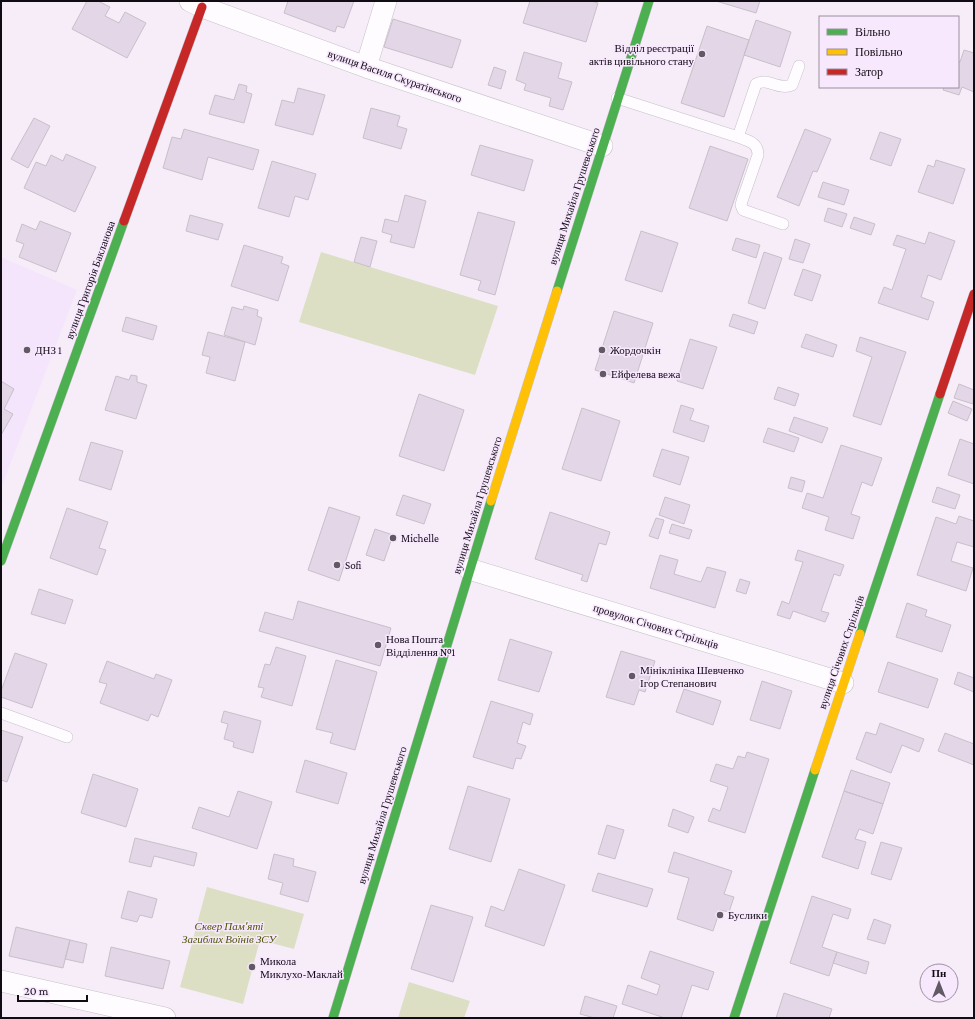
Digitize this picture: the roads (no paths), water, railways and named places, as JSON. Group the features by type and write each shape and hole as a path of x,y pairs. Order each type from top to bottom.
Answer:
{"street":[{"path":"366,67 386,1"},
{"name":"вулиця Михайла Грушевського","path":"332,1018 469,569 617,98 649,1"},
{"name":"вулиця Василя Скуратівського","path":"196,4 366,67 602,146"},
{"name":"вулиця Григорія Бакланова","path":"1,561 196,4"},
{"name":"вулиця Січових Стрільців","path":"734,1018 843,683 974,294"},
{"name":"провулок Січових Стрільців","path":"469,569 843,683"},
{"path":"1,981 165,1018"}],"lane":[{"path":"738,137 756,84 761,81 787,87 792,85 799,66"},
{"path":"617,98 738,137 756,145 758,155 742,201 743,210 783,224"},
{"path":"1,713 67,737"}],"place":[{"name":"Відділ реєстрації актів цивільного стану","path":"702,54"},
{"name":"ДНЗ 1","path":"27,350"},
{"name":"Жордочкін","path":"602,350"},
{"name":"Ейфелева вежа","path":"603,374"},
{"name":"Michelle","path":"393,538"},
{"name":"Sofi","path":"337,565"},
{"name":"Нова Пошта Відділення №1","path":"378,645"},
{"name":"Мініклініка Шевченко Ігор Степанович","path":"632,676"},
{"name":"Буслики","path":"720,915"},
{"name":"Микола Миклухо-Маклай","path":"252,967"}],"park label":[{"name":"Сквер Пам'яті Загиблих Воїнів ЗСУ","path":"229,932"}]}
